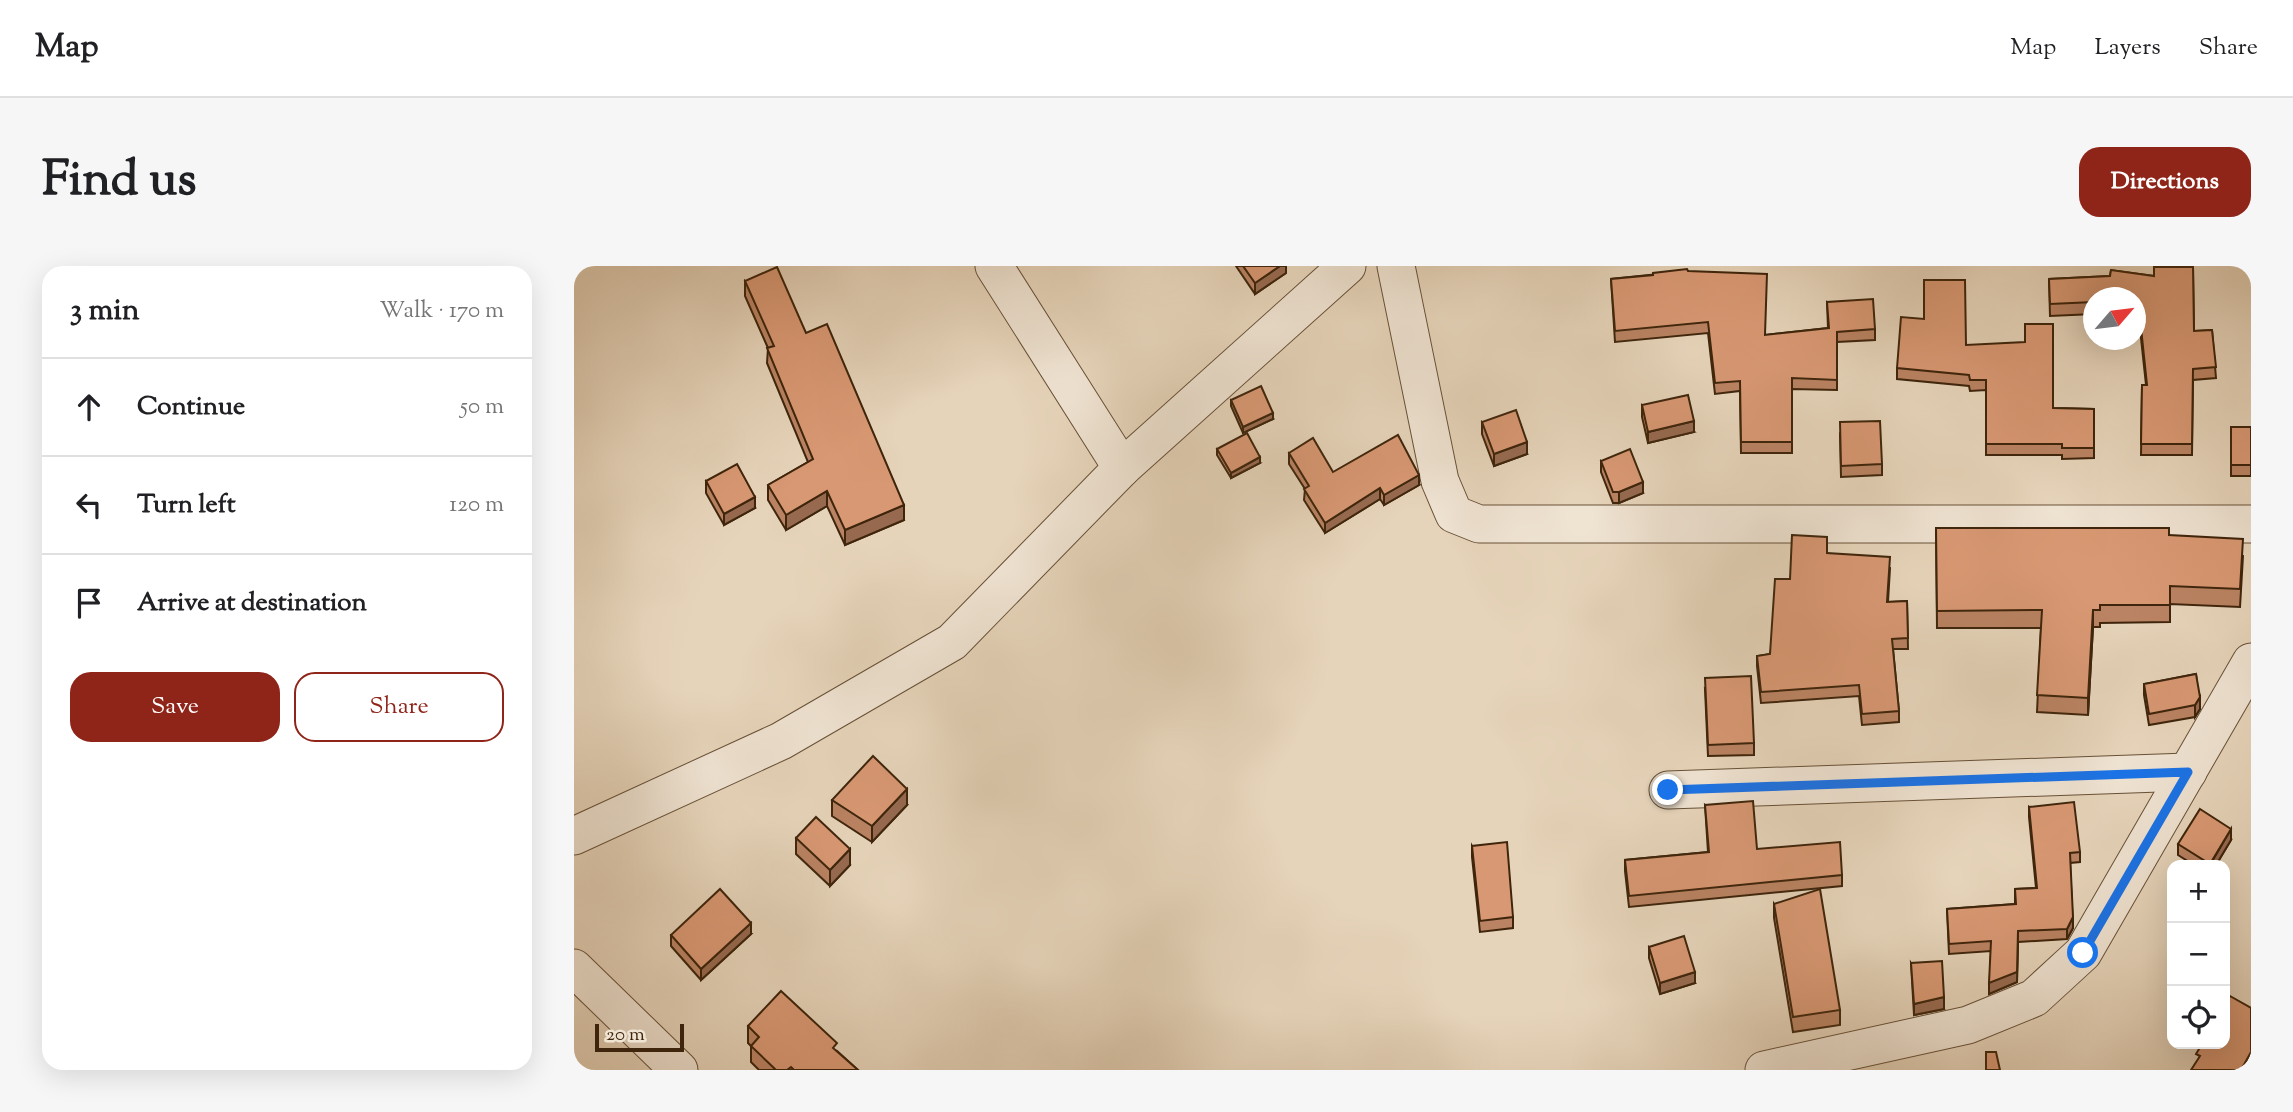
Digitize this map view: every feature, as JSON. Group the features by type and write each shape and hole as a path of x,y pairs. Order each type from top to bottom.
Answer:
{"street":[{"path":"994,266 1122,468"},
{"path":"574,836 781,741 952,642 1122,468 1347,266"},
{"path":"1396,266 1440,481 1454,514 1479,524 2251,524"},
{"path":"1764,1070 1968,1025 2034,998 2083,953 2251,662"},
{"path":"1668,790 2188,772"},
{"path":"574,968 679,1070"}],"building":[{"path":"1243,266 1280,266 1255,283"},
{"path":"777,267 806,333 827,324 904,505 845,530 827,491 786,515 768,485 813,459 767,348 774,346 745,281"},
{"path":"2154,267 2193,267 2194,331 2212,330 2216,367 2193,369 2192,444 2141,444 2142,385 2147,385 2143,350 2146,350 2146,287 2083,287 2083,302 2050,304 2049,279 2110,276 2111,270 2154,276"},
{"path":"1687,269 1767,274 1765,335 1829,328 1827,302 1873,299 1875,329 1837,332 1837,380 1792,378 1792,442 1741,442 1740,381 1715,383 1708,322 1615,331 1611,279"},
{"path":"1924,280 1965,280 1966,345 2025,342 2025,324 2053,324 2053,408 2094,409 2094,448 2062,448 2062,444 1986,444 1986,380 1970,380 1969,375 1897,368 1901,317 1924,319"},
{"path":"1261,386 1273,413 1243,427 1231,400"},
{"path":"1688,395 1694,421 1648,432 1642,405"},
{"path":"1516,410 1527,442 1494,454 1482,422"},
{"path":"1880,421 1882,464 1841,466 1840,422"},
{"path":"2231,427 2251,427 2251,465 2231,465"},
{"path":"1247,433 1260,457 1231,473 1217,449"},
{"path":"1398,435 1419,475 1384,495 1380,488 1325,523 1304,489 1309,486 1289,453 1313,438 1333,472"},
{"path":"1630,449 1643,482 1613,492 1601,461"},
{"path":"737,464 755,497 724,514 706,481"},
{"path":"1936,528 2169,528 2169,535 2243,539 2240,589 2170,586 2170,605 2100,605 2100,610 2093,610 2088,698 2037,695 2042,610 1937,611"},
{"path":"1792,535 1827,537 1827,553 1890,557 1887,602 1907,601 1908,638 1892,639 1899,711 1862,714 1859,685 1761,692 1757,656 1770,654 1775,579 1790,579"},
{"path":"2196,674 2200,697 2195,705 2149,714 2144,684"},
{"path":"1751,676 1754,743 1708,745 1705,678"},
{"path":"873,756 907,789 872,826 832,800"},
{"path":"1753,801 1757,849 1840,842 1842,875 1629,896 1625,860 1709,852 1705,805"},
{"path":"2074,802 2080,852 2070,853 2073,917 2067,929 2018,931 2017,972 1989,983 1991,941 1949,944 1947,909 2016,904 2015,889 2037,888 2029,807"},
{"path":"2200,809 2231,829 2212,860 2204,860 2178,844"},
{"path":"816,817 850,849 830,870 796,838"},
{"path":"1507,842 1513,917 1480,921 1472,846"},
{"path":"720,889 751,923 701,969 671,935"},
{"path":"1820,889 1840,1010 1793,1017 1774,904"},
{"path":"1684,936 1695,972 1660,983 1649,947"},
{"path":"1942,961 1944,997 1914,1004 1911,963"},
{"path":"781,991 837,1043 833,1048 858,1070 794,1070 791,1067 787,1070 776,1070 751,1046 759,1037 748,1026"},
{"path":"2230,996 2251,1008 2251,1052 2241,1070 2191,1070 2200,1056 2196,1054 2199,1049 2230,1049"},
{"path":"1986,1052 1996,1052 2000,1070 1986,1070"}],"route":[{"path":"1668,790 2188,772 2083,953"}]}
